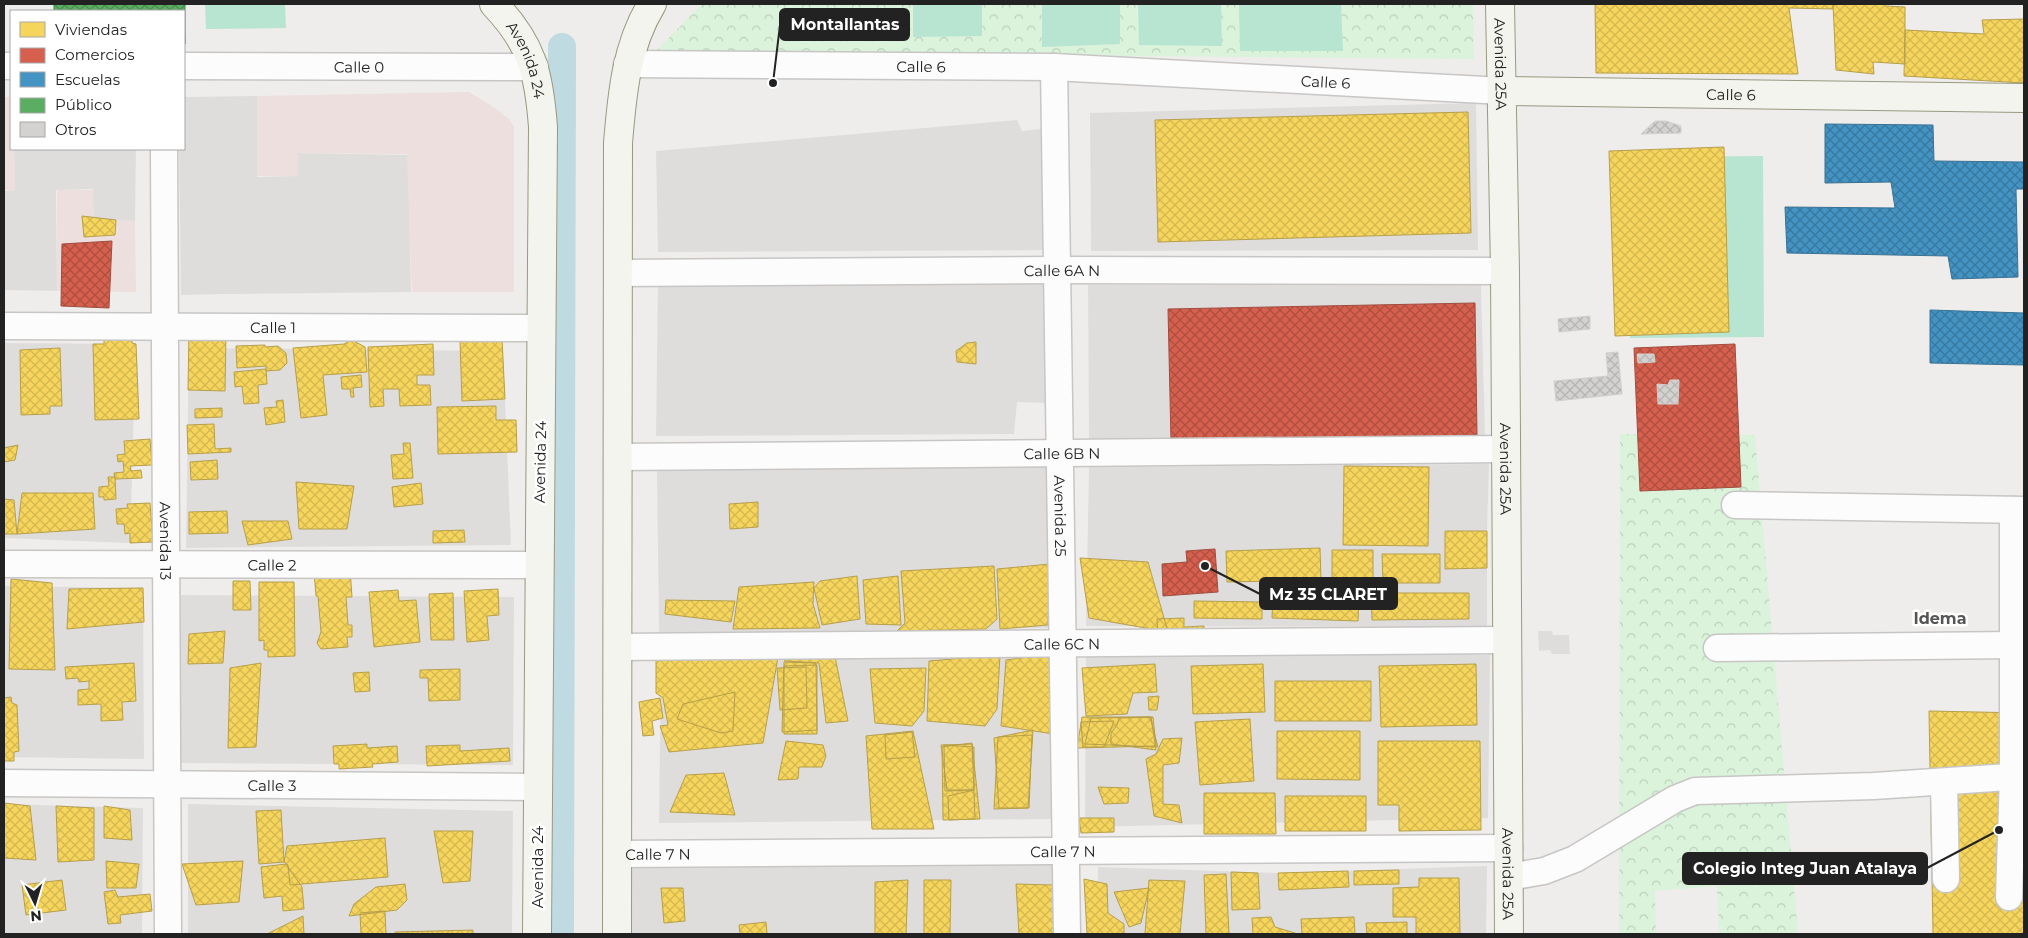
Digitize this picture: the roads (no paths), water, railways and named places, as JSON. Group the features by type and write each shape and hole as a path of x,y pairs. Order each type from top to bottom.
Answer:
{"street":[{"name":"Avenida 24","path":"494,4 525,42 535,68 541,97 543,127 537,934"},
{"path":"617,934 618,142 621,104 628,64 636,36 652,4"},
{"name":"Avenida 25A","path":"1500,4 1503,91 1509,934"},
{"name":"Calle 6","path":"628,64 1054,67 1503,91 2024,98"},
{"name":"Calle 0","path":"185,66 535,68"},
{"name":"Avenida 25","path":"1054,67 1067,934"},
{"name":"Avenida 13","path":"164,150 168,934"},
{"name":"Calle 6A N","path":"618,273 1057,270 1504,271"},
{"name":"Calle 1","path":"4,326 541,328"},
{"name":"Calle 6B N","path":"618,457 1506,449"},
{"path":"1735,505 2019,510 2012,645 2019,776 2009,897"},
{"name":"Calle 2","path":"4,564 539,565"},
{"name":"Calle 6C N","path":"618,647 1506,640"},
{"path":"1717,648 2012,645"},
{"path":"1509,877 1544,871 1575,859 1676,799 1695,791 1874,786 2019,776"},
{"path":"1944,782 1946,879"},
{"name":"Calle 3","path":"4,783 538,786"},
{"name":"Calle 7 N","path":"618,854 1508,848"}],"waterway":[{"path":"560,934 562,47"}],"place":[{"name":"Montallantas","path":"773,83"},
{"name":"Mz 35 CLARET","path":"1205,566"},
{"name":"Colegio Integ Juan Atalaya","path":"1999,830"}],"district":[{"name":"Idema","path":"1940,618"}]}
